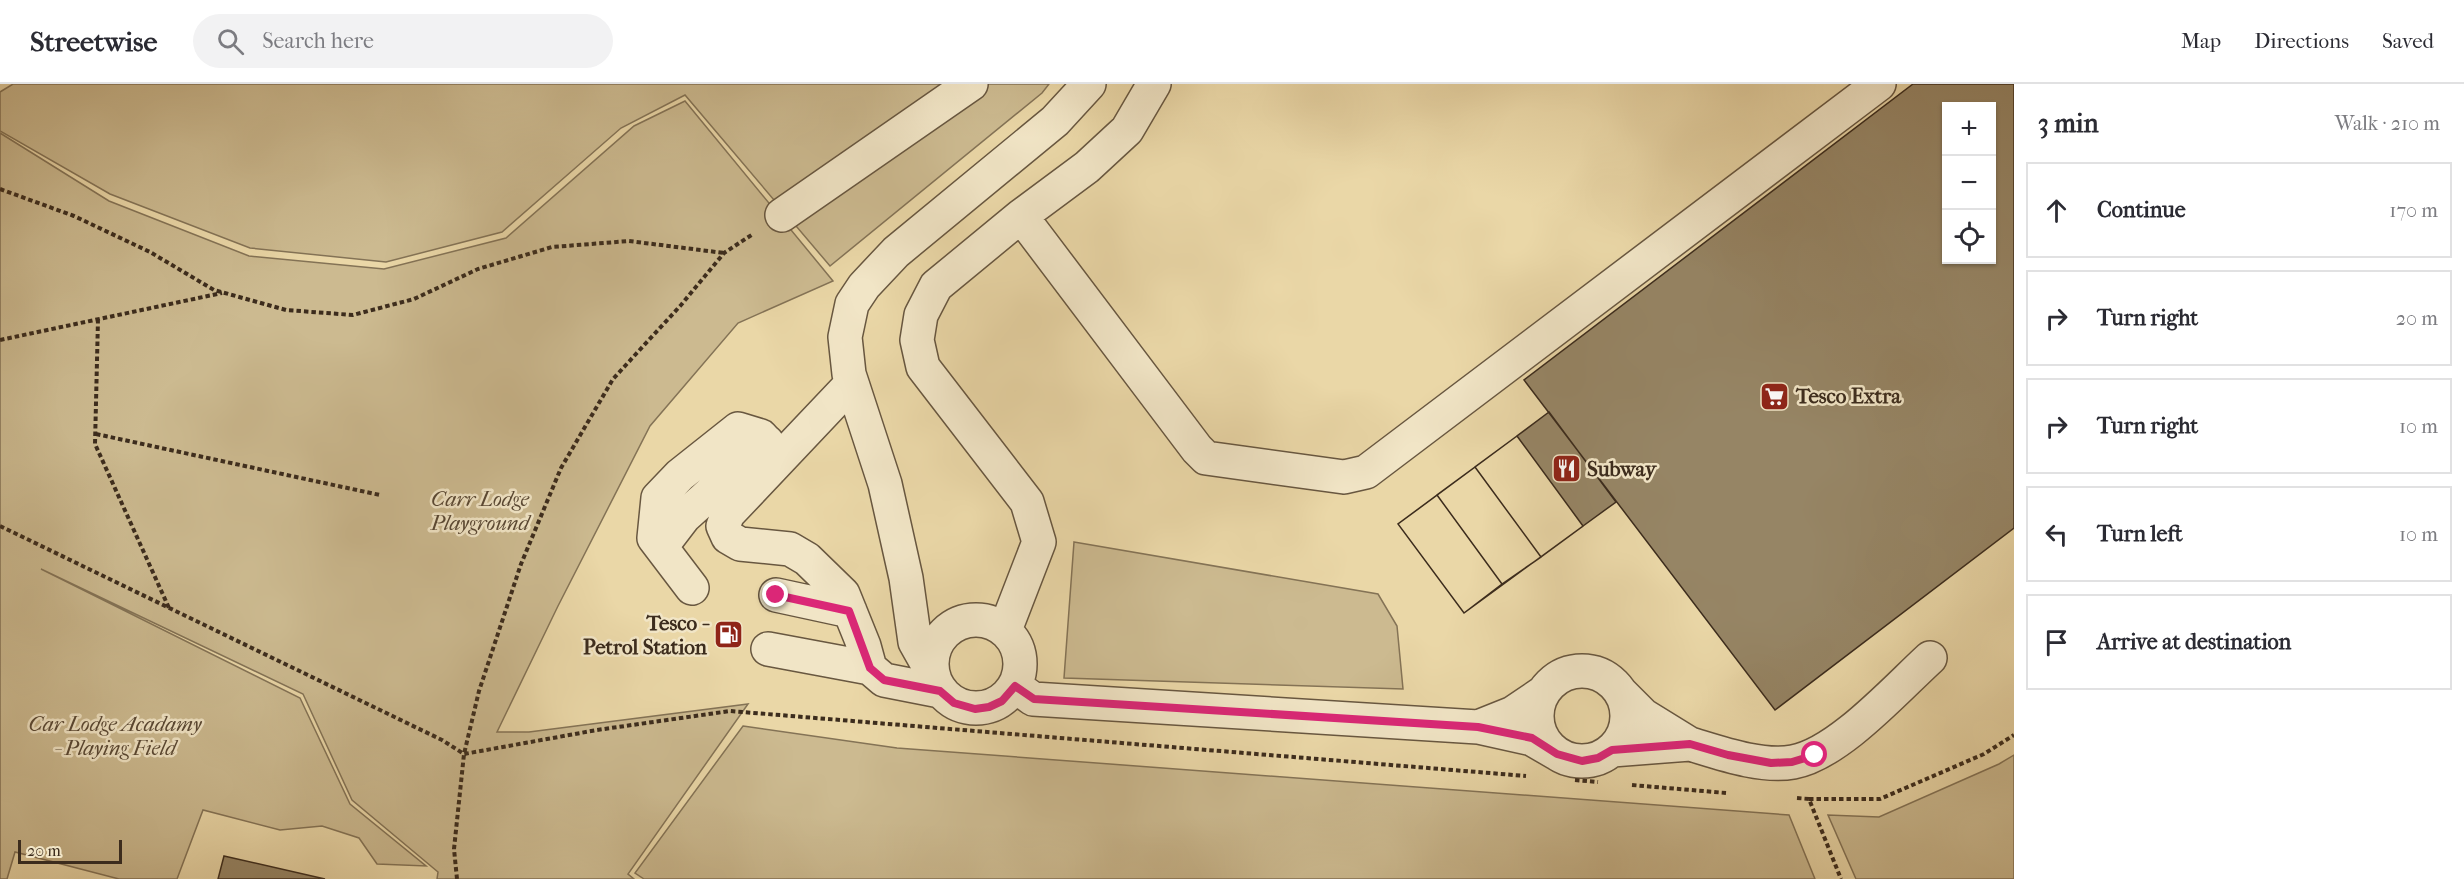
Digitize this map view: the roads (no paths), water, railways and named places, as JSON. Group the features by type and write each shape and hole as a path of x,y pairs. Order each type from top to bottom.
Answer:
{"street":[{"path":"782,214 971,84"},
{"path":"906,578 928,608 951,617 987,622 1005,630 1014,641 1020,656 1020,670 1015,686 1002,701 989,707 975,709 954,703 936,682 915,642 906,578 885,484 851,384 845,337 852,304 864,286 896,252 1055,121 1089,84"},
{"path":"1005,630 1039,542 1027,502 923,367 917,340 921,315 936,286 1021,216 1087,167 1127,130 1154,84"},
{"path":"1021,216 1206,458 1344,477 1366,472 1879,84"},
{"path":"851,384 774,450 728,514 723,526 728,537 740,544 790,549 807,559 843,594 870,668 884,680 936,682"},
{"path":"692,588 654,538 658,498 680,475 738,429 761,436 774,450"},
{"path":"776,595 849,611"},
{"path":"936,682 932,660 936,644 944,633 959,623 973,620"},
{"path":"768,649 870,668"},
{"path":"1478,727 1513,712 1544,692 1562,675 1586,671 1602,675 1613,683 1643,715 1690,744 1728,755 1771,763 1792,762 1815,755 1841,740 1930,658"},
{"path":"1015,686 1034,699 1478,727 1532,738 1555,770"},
{"path":"1544,692 1539,700 1537,716 1539,732 1548,745 1555,770"},
{"path":"1555,770 1598,758 1612,750 1622,736 1626,723 1626,706 1621,693"},
{"path":"1612,750 1690,744"}],"place":[{"name":"Tesco Extra","path":"1775,396"},
{"name":"Subway","path":"1566,469"},
{"name":"Tesco - Petrol Station","path":"728,635"}],"park label":[{"name":"Carr Lodge Playground","path":"480,511"},
{"name":"Car Lodge Acadamy - Playing Field","path":"115,736"}]}
